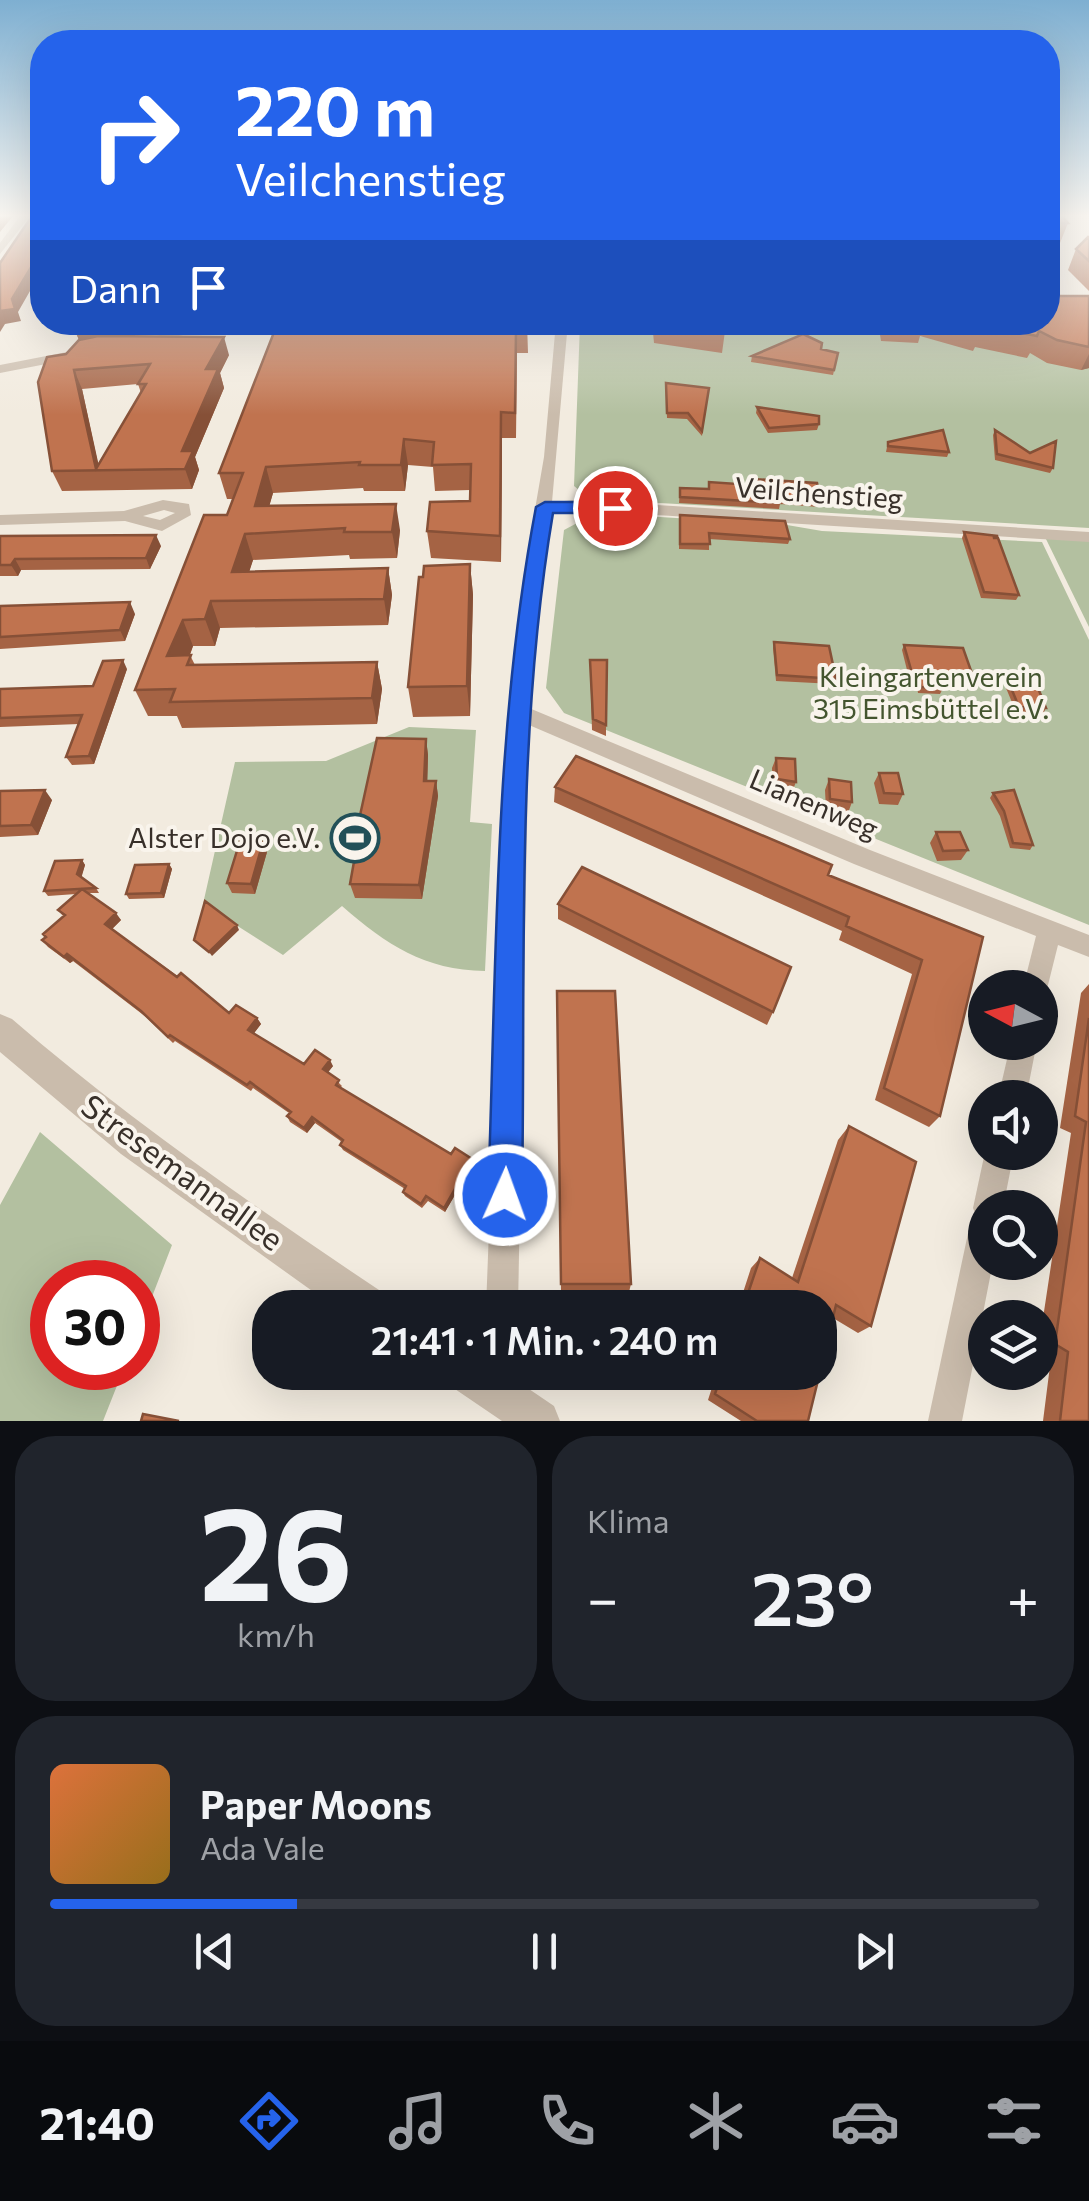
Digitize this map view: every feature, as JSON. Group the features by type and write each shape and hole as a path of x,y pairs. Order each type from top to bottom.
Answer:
{"street":[{"path":"122,345 169,335"},
{"path":"502,1290 518,712 532,579 545,507 561,335"},
{"path":"0,368 91,351"},
{"name":"Veilchenstieg","path":"545,507 596,506 1089,537"},
{"path":"0,520 125,516"},
{"name":"Lianenweg","path":"518,712 862,857 1089,946"},
{"path":"1040,970 1049,931"},
{"name":"Stresemannallee","path":"0,1030 45,1071 144,1147 346,1290"},
{"path":"945,1421 974,1280"},
{"path":"501,1390 539,1421"}],"green space":[{"path":"580,335 897,335 1089,345 1089,528 590,499 574,486"},
{"name":"Kleingartenverein 315 Eimsbüttel e.V.","path":"596,513 787,525 822,531 1042,542 1089,640 1089,925 564,713 546,688 564,530"},
{"path":"1045,537 1089,541 1089,627"},
{"name":"Alster Dojo e.V.","path":"409,727 476,730 470,822 492,824 485,971 443,966 408,953 342,906 283,955 203,904 235,762 326,761"},
{"path":"40,1132 172,1245 160,1276 160,1260 30,1260 30,1390 115,1390 103,1421 0,1421 0,1205"}],"building":[{"path":"0,282 22,282 12,299 15,309 0,311"},
{"path":"1060,296 1089,296 1089,347 1047,335 1060,335"},
{"path":"273,335 516,335 515,413 501,412 500,536 427,531 430,502 470,501 471,464 432,465 434,442 404,439 401,465 359,465 360,462 266,467 255,506 396,504 392,532 344,532 345,528 245,534 232,572 388,568 384,599 211,601 205,619 183,620 167,656 191,655 187,665 377,662 372,698 170,702 175,689 135,690 204,515 227,515 243,473 219,473"},
{"path":"801,335 822,343 821,349 838,353 834,370 752,356"},
{"path":"98,336 224,337 206,369 218,369 182,451 193,451 185,469 52,471 38,382 47,357 66,354 79,340","holes":["150,364 138,384 146,384 96,469 74,370"]},
{"path":"666,383 709,388 702,431 688,413 667,413"},
{"path":"757,407 819,416 819,424 769,428"},
{"path":"943,430 949,452 888,446 888,442"},
{"path":"995,430 1030,453 1056,441 1053,468 997,454"},
{"path":"753,479 817,483 821,501 779,498 780,503 680,497 680,488 709,489 709,482 752,485"},
{"path":"680,515 785,521 790,539 709,533 710,544 680,544"},
{"path":"964,532 998,536 993,538 998,538 1019,595 984,592"},
{"path":"156,535 146,558 15,559 11,565 0,565 0,536"},
{"path":"470,564 467,686 408,687 419,577 423,577 424,566"},
{"path":"130,602 120,630 0,637 0,606"},
{"path":"774,642 829,646 836,679 777,675"},
{"path":"904,645 963,648 975,682 940,679 943,688 921,687 914,680"},
{"path":"123,660 89,756 66,757 82,715 0,718 0,689 93,686 103,661"},
{"path":"590,660 607,660 606,725 593,719"},
{"path":"1004,671 1032,673 1046,708 1019,707"},
{"path":"377,738 426,739 424,781 436,781 419,885 350,884 360,828 357,829"},
{"path":"576,756 832,865 828,875 983,937 975,970 968,970 968,999 940,1116 884,1088 922,960 846,926 849,917 555,787"},
{"path":"776,758 795,759 796,782 777,779"},
{"path":"879,773 898,773 903,794 884,793"},
{"path":"829,779 851,782 852,802 830,799"},
{"path":"45,790 31,825 0,826 0,791"},
{"path":"1014,790 1033,845 1013,843 1004,811 993,793"},
{"path":"936,832 960,832 968,850 943,851"},
{"path":"240,841 263,842 251,884 227,883"},
{"path":"82,860 77,874 96,888 44,891 55,861"},
{"path":"169,864 161,893 126,894 135,865"},
{"path":"582,867 791,967 773,1012 558,904"},
{"path":"82,889 116,913 105,924 177,977 181,973 229,1013 236,1005 257,1018 248,1030 304,1064 315,1050 330,1060 323,1069 339,1080 336,1085 451,1154 455,1148 472,1159 444,1208 426,1196 421,1204 403,1192 406,1186 340,1145 343,1140 312,1117 304,1128 287,1116 291,1112 250,1082 247,1085 168,1037 67,954 64,957 42,940 46,937 43,934 65,915 58,910"},
{"path":"205,901 237,925 209,952 194,940"},
{"path":"557,991 615,991 631,1284 561,1284"},
{"path":"1089,1018 1089,1421 1060,1421 1068,1352 1058,1346 1058,1323 1086,1122 1075,1116"},
{"path":"849,1126 916,1162 871,1326 837,1306 837,1290 749,1290 760,1258 798,1282"},
{"path":"716,1390 816,1390 808,1421 757,1421 715,1394"},
{"path":"143,1414 179,1421 141,1421"}],"place":[{"name":"Alster Dojo e.V.","path":"355,838"}],"route":[{"path":"505,1195 518,712 532,579 545,507 615,508"}]}
